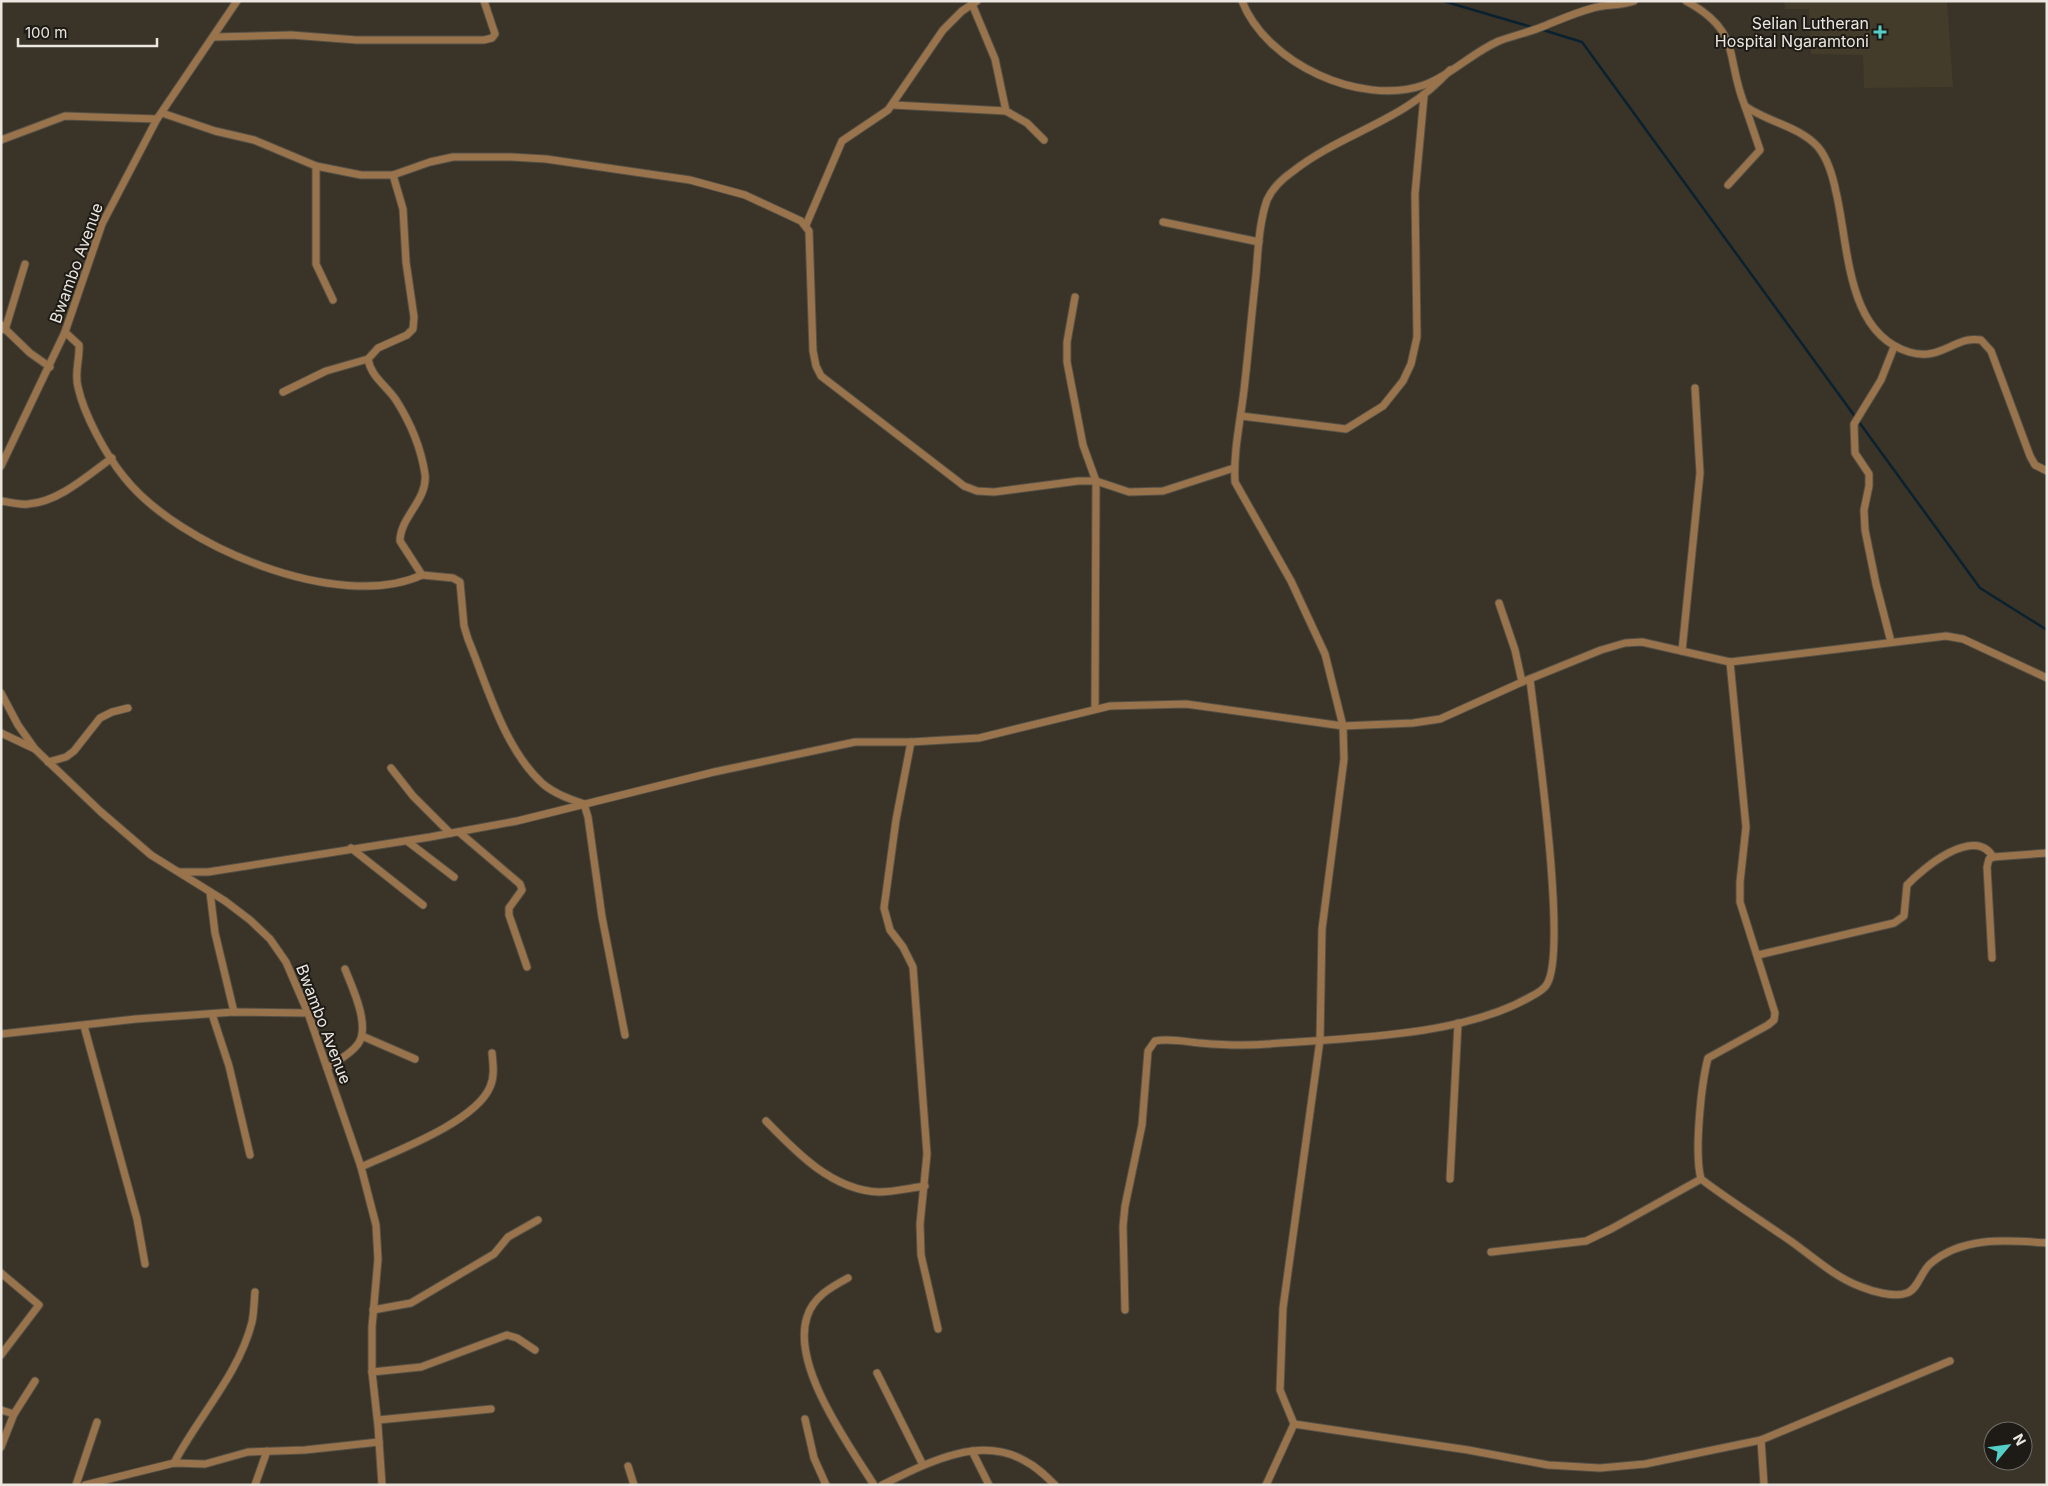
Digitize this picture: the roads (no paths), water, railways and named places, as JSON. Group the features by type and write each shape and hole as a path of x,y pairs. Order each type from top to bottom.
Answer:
{"street":[{"name":"Bwambo Avenue","path":"1,466 50,367 65,332 102,224 160,116 237,1"},
{"path":"214,37 291,35 357,40 484,40 492,38 495,34 484,1"},
{"path":"1240,1 1255,28 1267,40 1295,60 1341,84 1377,91 1425,85 1499,41 1594,7 1634,1"},
{"path":"1686,1 1707,15 1720,28 1729,43 1745,106 1760,150 1728,185"},
{"path":"1006,111 995,58 975,3 962,11 943,30 893,105 881,116 842,141 806,225 811,247 813,351 816,366 828,382 880,419 959,483 976,491 994,492 1078,480 1096,481 1129,492 1163,491 1234,468"},
{"path":"1266,1485 1294,1424 1280,1390 1282,1308 1320,1040 1322,929 1344,759 1343,726 1325,654 1292,581 1238,490 1234,468 1259,242 1267,200 1276,185 1291,172 1330,148 1407,108 1424,96 1450,70"},
{"path":"1241,416 1346,429 1383,406 1403,381 1411,364 1417,342 1415,194 1424,96"},
{"path":"893,105 1006,111 1027,123 1044,140"},
{"path":"1745,106 1806,137 1818,147 1825,158 1833,179 1846,249 1861,306 1875,331 1894,347 1928,356 1966,340 1981,340 1991,351 2030,456 2035,465 2047,471"},
{"path":"1,140 66,116 160,116 254,140 316,166 361,175 393,175 430,162 453,157 546,159 690,180 745,195 806,225"},
{"path":"316,166 316,264 333,300"},
{"path":"284,392 326,371 368,359 378,348 407,335 412,329 414,317 406,262 403,209 393,175"},
{"path":"1164,222 1259,242"},
{"path":"25,264 3,328 30,353 50,367"},
{"path":"1075,297 1067,342 1067,362 1083,445 1096,481 1095,708"},
{"path":"65,332 79,345 78,387 96,431 112,458 136,491 170,520 205,540 274,570 300,577 353,586 404,582 422,575 453,578 460,582 464,626 468,639 510,739 542,783 565,798 584,804"},
{"path":"1891,642 1876,584 1864,520 1869,474 1855,453 1853,430 1854,424 1881,380 1894,347"},
{"path":"368,359 370,369 395,398 409,422 420,451 425,476 423,489 402,527 400,541 422,575"},
{"path":"1682,651 1700,473 1695,388"},
{"path":"1,501 27,505 42,501 87,476 112,458"},
{"path":"1499,603 1515,650 1522,682"},
{"path":"179,872 208,872 459,832 714,772 855,742 911,742 979,738 1095,708 1128,704 1186,704 1343,726 1379,725 1440,719 1522,682 1601,650 1625,643 1642,642 1730,662 1946,636 1963,639 2047,678"},
{"path":"1730,662 1746,827 1740,882 1740,902 1774,1005 1774,1020 1708,1058 1698,1160 1701,1179 1824,1265 1858,1286 1878,1292 1900,1295 1908,1293 1914,1289 1930,1264 1946,1253 1962,1246 1987,1241 2047,1243"},
{"path":"1125,1310 1123,1226 1128,1190 1142,1125 1148,1051 1152,1043 1158,1040 1170,1040 1261,1044 1404,1032 1458,1023 1490,1014 1523,1001 1547,984 1552,970 1554,928 1546,820 1530,680"},
{"name":"Bwambo Avenue","path":"1,693 18,725 35,749 48,762 132,840 250,920 270,939 286,962 308,1013 361,1167 376,1225 378,1259 373,1310 372,1372 378,1420 382,1485"},
{"path":"48,762 66,757 74,751 100,718 112,712 128,708"},
{"path":"1,733 35,749"},
{"path":"911,742 896,820 884,908 890,930 903,947 913,967 927,1154 920,1224 921,1255 938,1329"},
{"path":"391,768 413,796 450,833"},
{"path":"584,804 588,817 602,917 625,1035"},
{"path":"459,832 520,884 522,890 510,908 509,915 527,967"},
{"path":"407,841 454,876"},
{"path":"1758,955 1899,921 1904,916 1907,885 1931,864 1954,850 1967,846 1984,847 1993,857"},
{"path":"351,848 423,905"},
{"path":"1992,958 1987,867 1989,859 1993,857 2047,853"},
{"path":"210,892 215,933 234,1012"},
{"path":"327,1068 354,1049 362,1036 358,1005 344,969"},
{"path":"1,1034 234,1012 308,1013"},
{"path":"212,1014 229,1066 250,1155"},
{"path":"1450,1179 1458,1023"},
{"path":"84,1026 137,1219 145,1264"},
{"path":"362,1036 415,1060"},
{"path":"361,1167 454,1122 474,1109 491,1086 493,1076 492,1053"},
{"path":"766,1121 818,1170 840,1182 861,1190 878,1192 925,1186"},
{"path":"1491,1252 1586,1241 1611,1230 1701,1179"},
{"path":"373,1310 411,1303 494,1254 508,1237 538,1220"},
{"path":"1,1272 39,1304 1,1355"},
{"path":"848,1278 823,1292 814,1304 807,1317 806,1343 813,1378 822,1399 874,1485"},
{"path":"174,1463 239,1354 252,1321 255,1292"},
{"path":"372,1372 421,1367 507,1335 517,1338 535,1350"},
{"path":"1294,1424 1468,1450 1523,1462 1600,1468 1645,1464 1761,1440 1950,1361"},
{"path":"877,1373 923,1464"},
{"path":"1,1447 14,1414 35,1381"},
{"path":"378,1420 492,1409"},
{"path":"1,1410 14,1414"},
{"path":"805,1419 814,1458 826,1485"},
{"path":"76,1485 97,1422"},
{"path":"1761,1440 1764,1485"},
{"path":"85,1485 123,1481 174,1463 205,1464 248,1452 305,1450 379,1442"},
{"path":"882,1485 923,1464 972,1451 990,1450 1024,1460 1056,1485"},
{"path":"255,1485 266,1451"},
{"path":"972,1451 989,1485"},
{"path":"628,1466 634,1485"}],"waterway":[{"path":"1443,1 1535,28"},
{"path":"1540,29 1582,42 1980,588 2047,630"}],"place":[{"name":"Selian Lutheran Hospital Ngaramtoni","path":"1880,32"}]}
